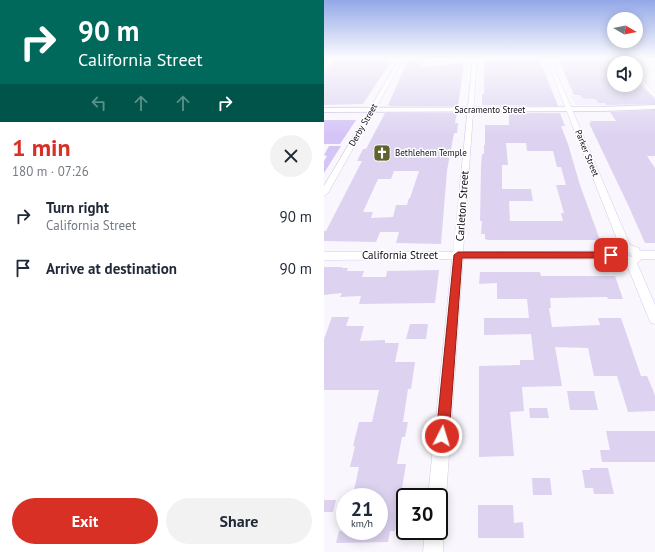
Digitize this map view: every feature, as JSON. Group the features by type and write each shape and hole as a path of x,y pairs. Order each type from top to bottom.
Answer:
{"street":[{"name":"Derby Street","path":"324,193 387,84"},
{"name":"Carleton Street","path":"438,488 473,84"},
{"name":"Parker Street","path":"558,84 623,251"},
{"path":"644,84 655,96"},
{"name":"Sacramento Street","path":"570,112 655,107"},
{"name":"Sacramento Street","path":"324,110 370,113"},
{"name":"Sacramento Street","path":"324,116 370,113 470,112 655,114"},
{"path":"623,251 626,260 655,255"},
{"name":"California Street","path":"324,256 458,255 623,251"},
{"path":"634,258 655,319"},
{"path":"432,552 433,540"}],"shaded area":[{"path":"571,96 599,96 605,105 576,105"},
{"path":"324,120 356,120 340,144 324,144"},
{"path":"329,146 341,146 324,173 324,161 327,156 324,155"}],"building":[{"path":"324,84 376,84 363,104 324,105"},
{"path":"397,84 461,84 458,106 388,105"},
{"path":"484,84 549,84 558,106 482,105 482,94 484,94"},
{"path":"569,84 607,84 607,92 643,92 643,87 655,99 655,104 606,105 605,103 598,103 596,99 582,98 580,95 574,95"},
{"path":"655,110 655,156 647,156 655,168 655,243 645,243 589,123 591,123 590,121 616,121 610,112"},
{"path":"385,113 457,113 455,123 458,123 457,133 454,133 447,171 441,244 396,243 399,232 380,232 376,242 324,241 324,231 326,231 362,161 357,161 363,149 366,149","holes":["394,171 419,171 407,205 396,205 393,217 371,218 373,212 363,212 378,179 391,179"]},
{"path":"509,113 560,113 565,126 561,126 600,240 488,240 485,239 485,234 481,234 481,167 482,154 484,154 485,145 485,125 509,125","holes":["506,143 526,143 527,151 553,151 557,167 561,167 566,185 556,185 564,213 561,213 563,221 510,221 509,201 533,201 531,189 502,189 502,165 508,165"]},
{"path":"324,267 343,267 342,268 348,268 347,271 364,271 362,277 386,277 387,271 439,270 435,303 359,304 361,296 340,297 342,293 324,295"},
{"path":"480,272 540,272 541,276 615,276 623,299 608,299 607,297 550,298 551,308 549,308 552,327 600,325 598,318 621,318 641,376 647,376 653,390 655,396 655,411 628,412 617,376 594,376 588,348 555,347 562,386 522,387 524,411 510,412 514,456 479,457 479,366 520,365 520,360 534,360 531,334 484,335 484,318 529,318 527,299 497,299 497,283 479,284"},
{"path":"332,317 349,317 346,326 364,326 360,341 385,340 385,343 399,343 395,362 415,362 411,389 408,389 403,422 408,422 405,437 402,437 397,464 406,464 402,488 396,488 395,531 390,531 388,542 336,543 337,540 388,540 388,488 354,488 359,467 350,467 359,422 372,422 379,390 324,390 324,339"},
{"path":"410,324 428,324 426,339 406,339"},
{"path":"567,391 594,391 598,410 570,410"},
{"path":"529,408 547,408 549,418 530,418"},
{"path":"606,431 655,431 655,462 602,462 600,450 610,450"},
{"path":"590,468 608,468 614,494 594,494 593,488 585,488 582,470 590,470"},
{"path":"532,478 550,478 552,495 533,495"},
{"path":"324,500 336,500 333,512 324,512"},
{"path":"478,505 513,505 514,523 523,522 524,538 478,538"}],"place":[{"name":"Bethlehem Temple","path":"382,153"}],"route":[{"path":"442,436 458,255 611,255"}]}
